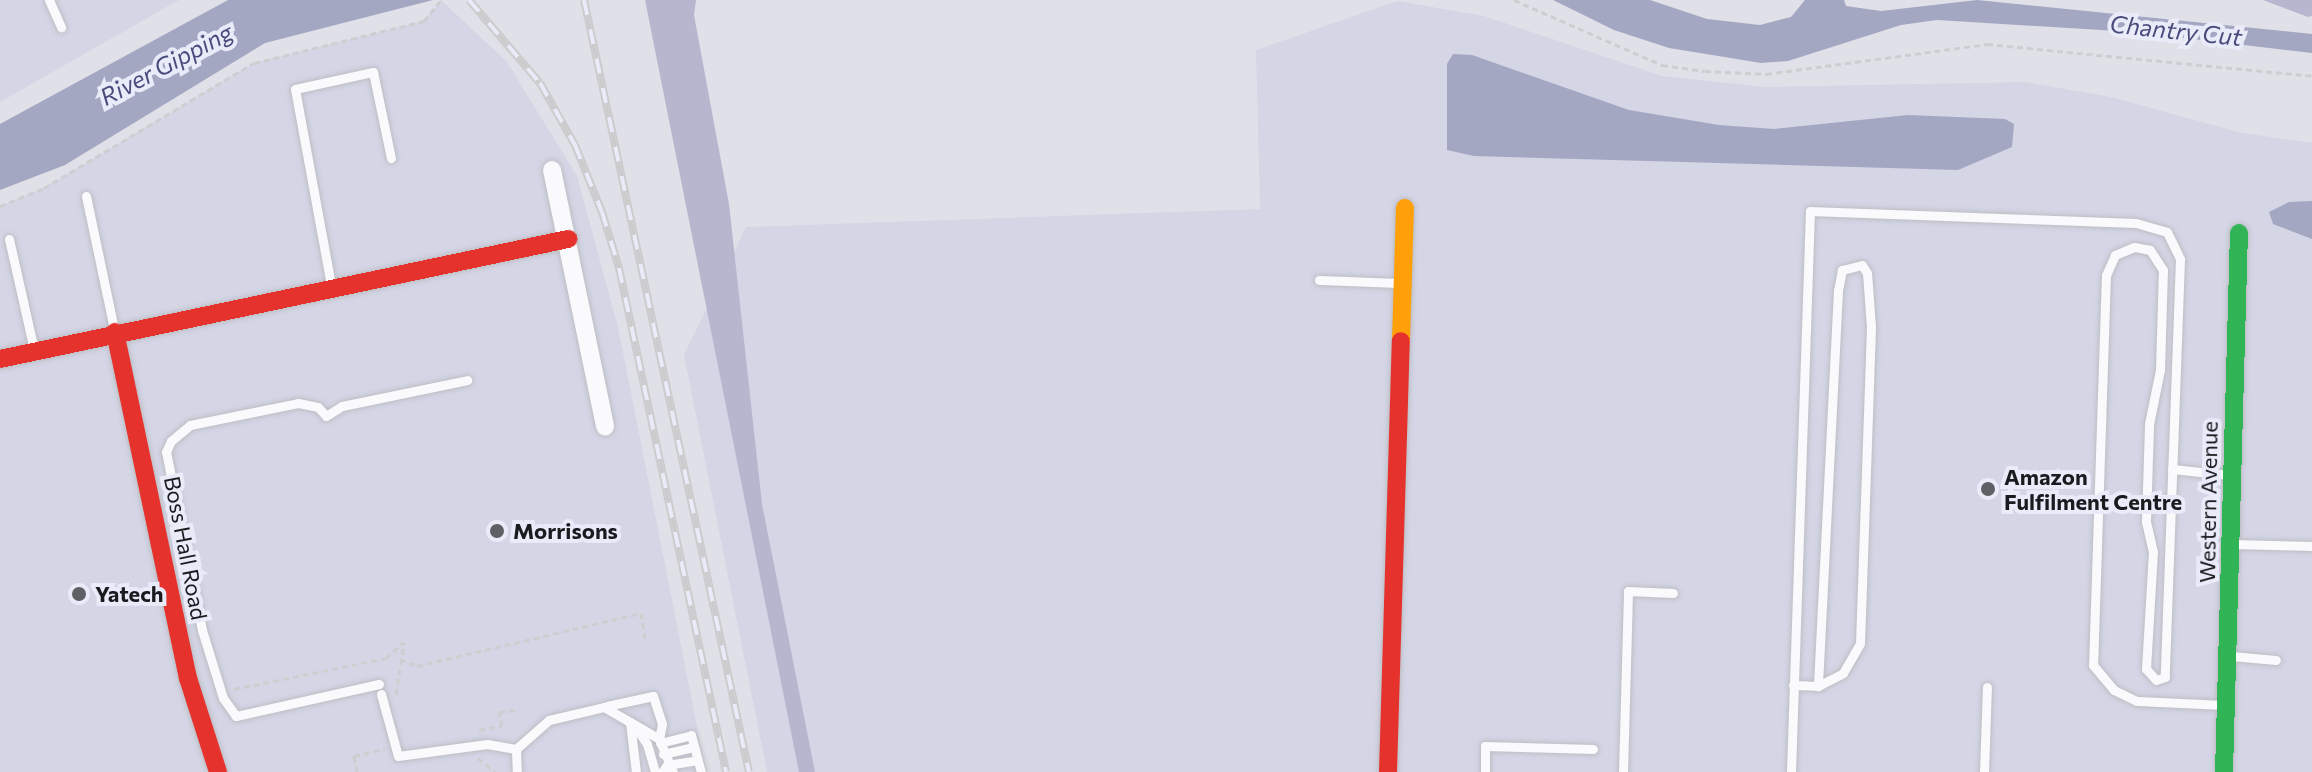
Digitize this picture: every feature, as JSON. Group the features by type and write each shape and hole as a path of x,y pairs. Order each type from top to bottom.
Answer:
{"street":[{"path":"552,170 605,427"},
{"path":"1388,772 1405,208"},
{"name":"Western Avenue","path":"2224,772 2239,233"},
{"path":"0,359 331,285 568,239"},
{"name":"Boss Hall Road","path":"115,332 188,678 218,772"}],"lane":[{"path":"49,0 61,27"},
{"path":"331,285 295,89 373,72 391,158"},
{"name":"Boss Hall Road","path":"86,196 115,332"},
{"path":"1791,772 1810,211 2136,223 2167,232 2180,259 2165,677 2156,680 2146,669 2153,552 2146,521 2163,270 2150,250 2123,248 2106,275 2093,665 2114,690 2137,701 2226,705"},
{"path":"9,239 34,350"},
{"path":"1793,685 1818,686 1843,673 1860,643 1871,327 1867,273 1862,265 1842,270 1838,290 1818,686"},
{"path":"1319,280 1403,283"},
{"path":"467,380 342,406 326,416 318,407 298,403 190,425 171,441 167,469 220,692 236,716 380,689 398,756 487,744 516,749"},
{"path":"2172,469 2232,475"},
{"path":"2232,544 2312,546"},
{"path":"1623,772 1628,591 1673,593"},
{"path":"2228,656 2276,660"},
{"path":"1984,772 1987,687"},
{"path":"516,749 549,720 653,696 662,724 659,741 667,770 698,760"},
{"path":"604,707 659,741 691,735 701,772"},
{"path":"630,722 636,772"},
{"path":"630,722 647,744 655,772"},
{"path":"1485,772 1485,746 1593,749"},
{"path":"663,754 694,747"},
{"path":"516,749 517,772"}],"path":[{"path":"0,206 44,188 254,63 424,21 441,0"},
{"path":"1514,0 1662,65 1705,71 1766,74 1987,44 2312,76"},
{"path":"400,659 417,666 641,613 645,638"},
{"path":"220,692 386,658 404,642 394,683 399,706"}],"shaded area":[{"path":"0,0 179,0 0,102"},
{"path":"441,0 507,62 577,176 618,327 706,772 0,772 0,206 44,188 254,63 424,21"},
{"path":"645,0 696,0 694,15 729,204 762,504 815,772 799,772"},
{"path":"2263,0 2312,0 2312,16 2308,17"},
{"path":"1397,1 1484,16 1662,76 1764,87 2025,82 2111,97 2242,133 2312,143 2312,772 767,772 684,355 746,227 1260,209 1256,50"}],"water":[{"name":"River Gipping","path":"228,0 433,0 265,43 65,165 0,190 0,124"},
{"name":"Chantry Cut","path":"1553,0 1650,0 1707,19 1760,25 1791,17 1805,0 1844,0 1846,6 1881,11 1977,0 2312,34 2312,53 2134,32 1937,20 1901,25 1788,61 1761,63 1669,48 1614,30"},
{"path":"1453,54 1472,55 1629,110 1719,125 1774,129 1908,115 2005,119 2014,124 2012,147 1958,170 1474,156 1447,150 1447,64"},
{"path":"2312,201 2312,239 2273,224 2269,212 2289,202"}],"railway":[{"path":"469,0 540,83 575,145 602,212 619,268 726,772"},
{"path":"584,0 749,772"}],"traffic: fast":[{"path":"2224,772 2239,233"}],"traffic: slow":[{"path":"1401,341 1405,208"}],"traffic: jam":[{"path":"0,359 568,239"},
{"path":"115,332 188,678 218,772"},
{"path":"1388,772 1401,341"}],"place":[{"name":"Amazon Fulfilment Centre","path":"1988,489"},
{"name":"Morrisons","path":"497,531"},
{"name":"Yatech","path":"79,594"}]}
